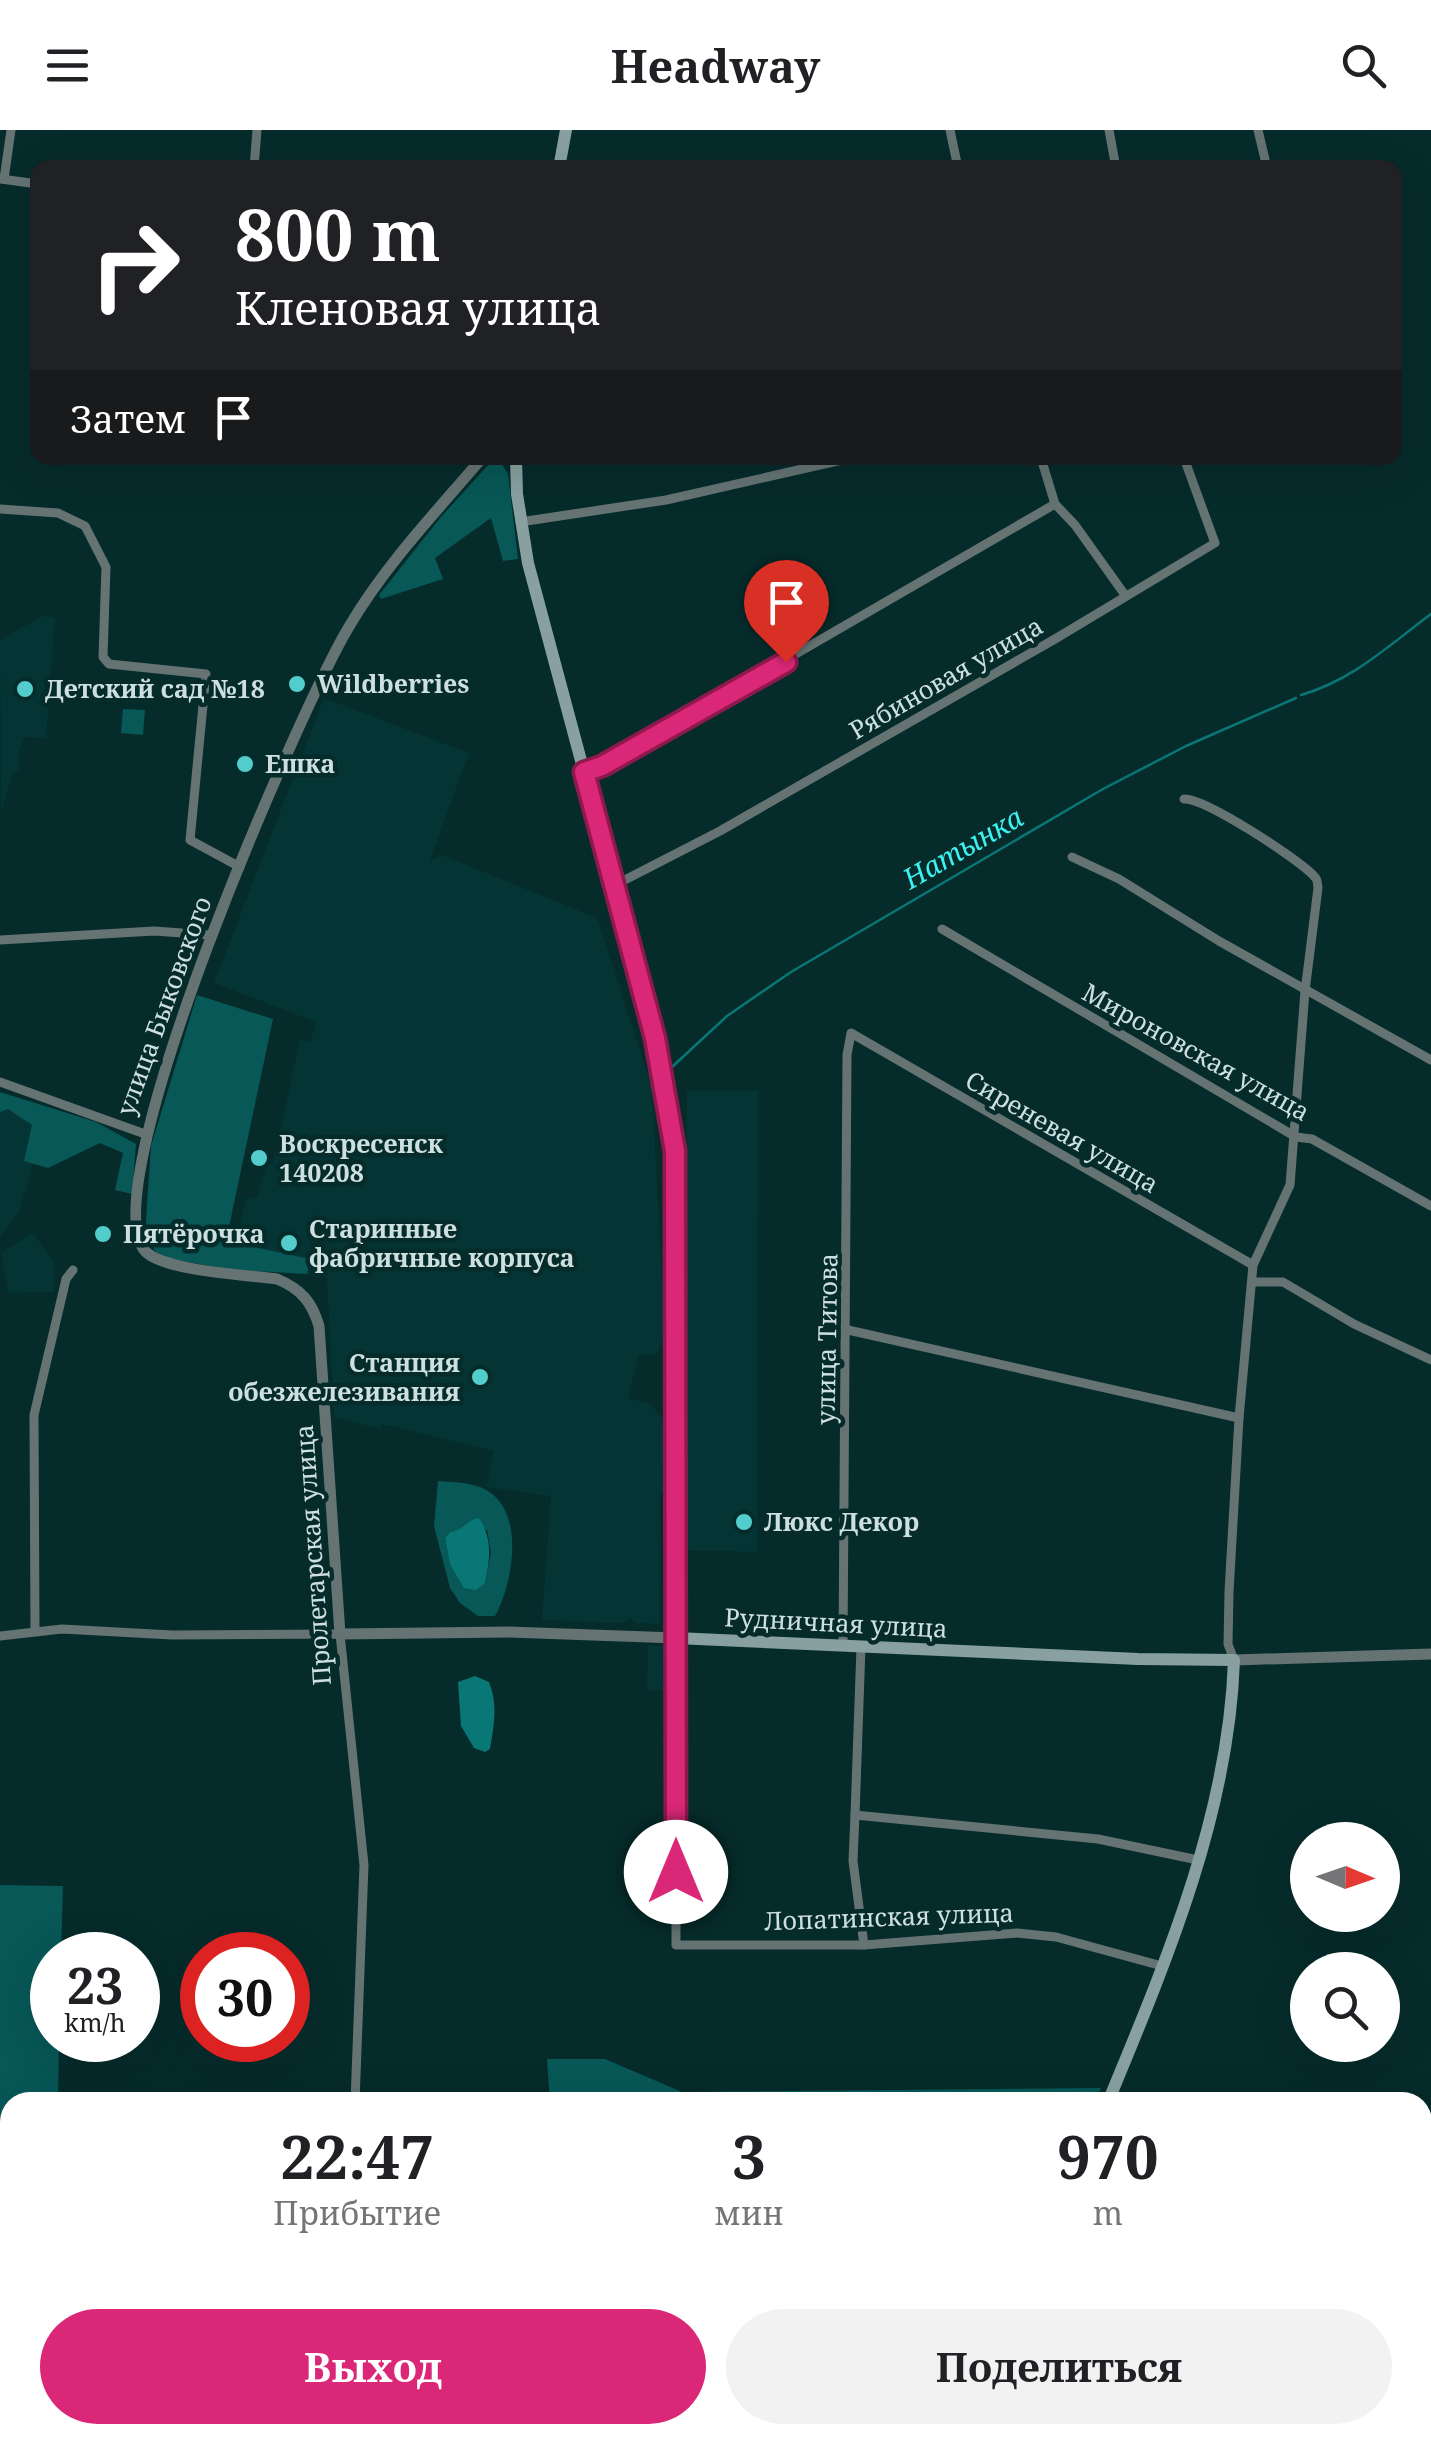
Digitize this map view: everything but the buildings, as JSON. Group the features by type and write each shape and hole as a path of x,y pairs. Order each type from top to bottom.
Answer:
{"main road":[{"path":"560,160 566,130"},
{"name":"Лопатинская улица","path":"516,465 520,522 662,1065 675,1151 676,1638"},
{"name":"Рудничная улица","path":"676,1638 1234,1660"},
{"path":"1112,2092 1162,1966 1198,1860 1222,1765 1234,1660"}],"street":[{"path":"12,130 2,179 30,183"},
{"path":"255,160 257,130"},
{"path":"950,130 956,160"},
{"path":"1109,130 1115,160"},
{"path":"1258,130 1265,160"},
{"name":"улица Быковского","path":"0,1082 145,1134 210,935 324,669 352,621 400,556 476,465"},
{"path":"520,522 666,500 820,465"},
{"path":"1043,465 1055,504 1075,524 1125,595"},
{"name":"Рябиновая улица","path":"615,885 720,831 1056,639 1214,543 1186,465"},
{"path":"584,772 602,766 818,644 1055,504"},
{"path":"0,509 58,513 86,526 106,566 103,657 109,664 206,674 190,840 240,867"},
{"path":"1184,798 1200,801 1308,870 1317,881 1318,898 1305,991 1290,1185 1253,1265 1229,1592 1228,1644 1234,1660"},
{"path":"1072,857 1120,879 1305,991 1431,1060"},
{"name":"Мироновская улица","path":"942,929 1296,1137 1312,1139 1431,1206"},
{"path":"0,940 154,931 210,935"},
{"name":"Сиреневая улица","path":"852,1034 1253,1265"},
{"name":"улица Титова","path":"843,1646 847,1055 852,1034"},
{"name":"Пролетарская улица","path":"145,1134 136,1235 148,1254 168,1263 277,1280 293,1286 314,1308 319,1326 340,1634 364,1865 355,2092"},
{"path":"35,1630 34,1415 66,1279 73,1270"},
{"path":"1252,1282 1283,1282 1354,1324 1431,1360"},
{"path":"848,1330 1239,1418"},
{"name":"Рудничная улица","path":"0,1636 62,1629 172,1636 509,1632 676,1638"},
{"name":"Лопатинская улица","path":"676,1638 676,1945 864,1944 1017,1933 1056,1937 1162,1966"},
{"path":"861,1647 853,1861 864,1944"},
{"name":"Рудничная улица","path":"1234,1660 1431,1654"},
{"path":"855,1814 1098,1839 1198,1860"}],"shaded area":[{"path":"488,465 502,465 508,474 518,559 503,561 491,518 435,558 443,579 381,599 379,595"},
{"name":"Детский сад №18","path":"41,616 55,617 46,738 24,737 19,771 13,771 1,812 0,641"},
{"path":"324,698 469,753 429,862 442,855 597,918 652,1088 665,1333 657,1354 638,1355 628,1398 651,1404 667,1425 660,1493 660,1624 636,1623 630,1617 624,1623 542,1620 551,1496 486,1487 494,1451 382,1424 380,1429 334,1417 327,1278 307,1274 310,1259 235,1244 247,1197 257,1199 267,1163 273,1164 300,1040 311,1041 316,1022 214,983"},
{"path":"123,709 145,710 143,735 121,733"},
{"path":"197,995 273,1019 226,1241 310,1259 307,1274 234,1270 159,1257 145,1235 151,1146"},
{"path":"687,1091 758,1091 757,1552 684,1550"},
{"path":"0,1092 96,1122 136,1144 132,1194 115,1190 123,1153 100,1143 48,1168 24,1161 32,1125 8,1109 0,1112"},
{"path":"0,1105 46,1118 19,1212 0,1237"},
{"path":"33,1233 54,1263 54,1292 9,1293 1,1253"},
{"path":"438,1481 477,1486 493,1495 504,1508 510,1525 511,1564 495,1616 478,1616 460,1603 450,1588 434,1526","holes":["487,1530 491,1553 485,1583 450,1564 445,1538 450,1532"]},
{"path":"479,1518 487,1534 489,1558 485,1583 476,1590 464,1588 450,1564 445,1538"},
{"path":"648,1645 671,1646 670,1690 647,1690"},
{"path":"475,1676 489,1682 494,1699 490,1749 485,1752 474,1748 461,1726 458,1682"},
{"path":"0,1885 63,1886 62,1932 30,1932 30,2062 59,2062 58,2092 0,2092"},
{"path":"547,2059 605,2059 682,2092 549,2092"},
{"path":"1101,2088 1099,2092 682,2092"}],"waterway":[{"name":"Натынка","path":"1301,695 1354,671 1431,614"},
{"name":"Натынка","path":"672,1067 727,1016 791,972 1103,789 1186,746 1296,698"}],"place":[{"name":"Wildberries","path":"297,684"},
{"name":"Детский сад №18","path":"25,689"},
{"name":"Ешка","path":"245,764"},
{"name":"Воскресенск 140208","path":"259,1158"},
{"name":"Пятёрочка","path":"103,1234"},
{"name":"Старинные фабричные корпуса","path":"289,1243"},
{"name":"Станция обезжелезивания","path":"480,1377"},
{"name":"Люкс Декор","path":"744,1522"}],"route":[{"path":"676,1872 675,1151 655,1038 584,772 602,766 786,662"}]}
